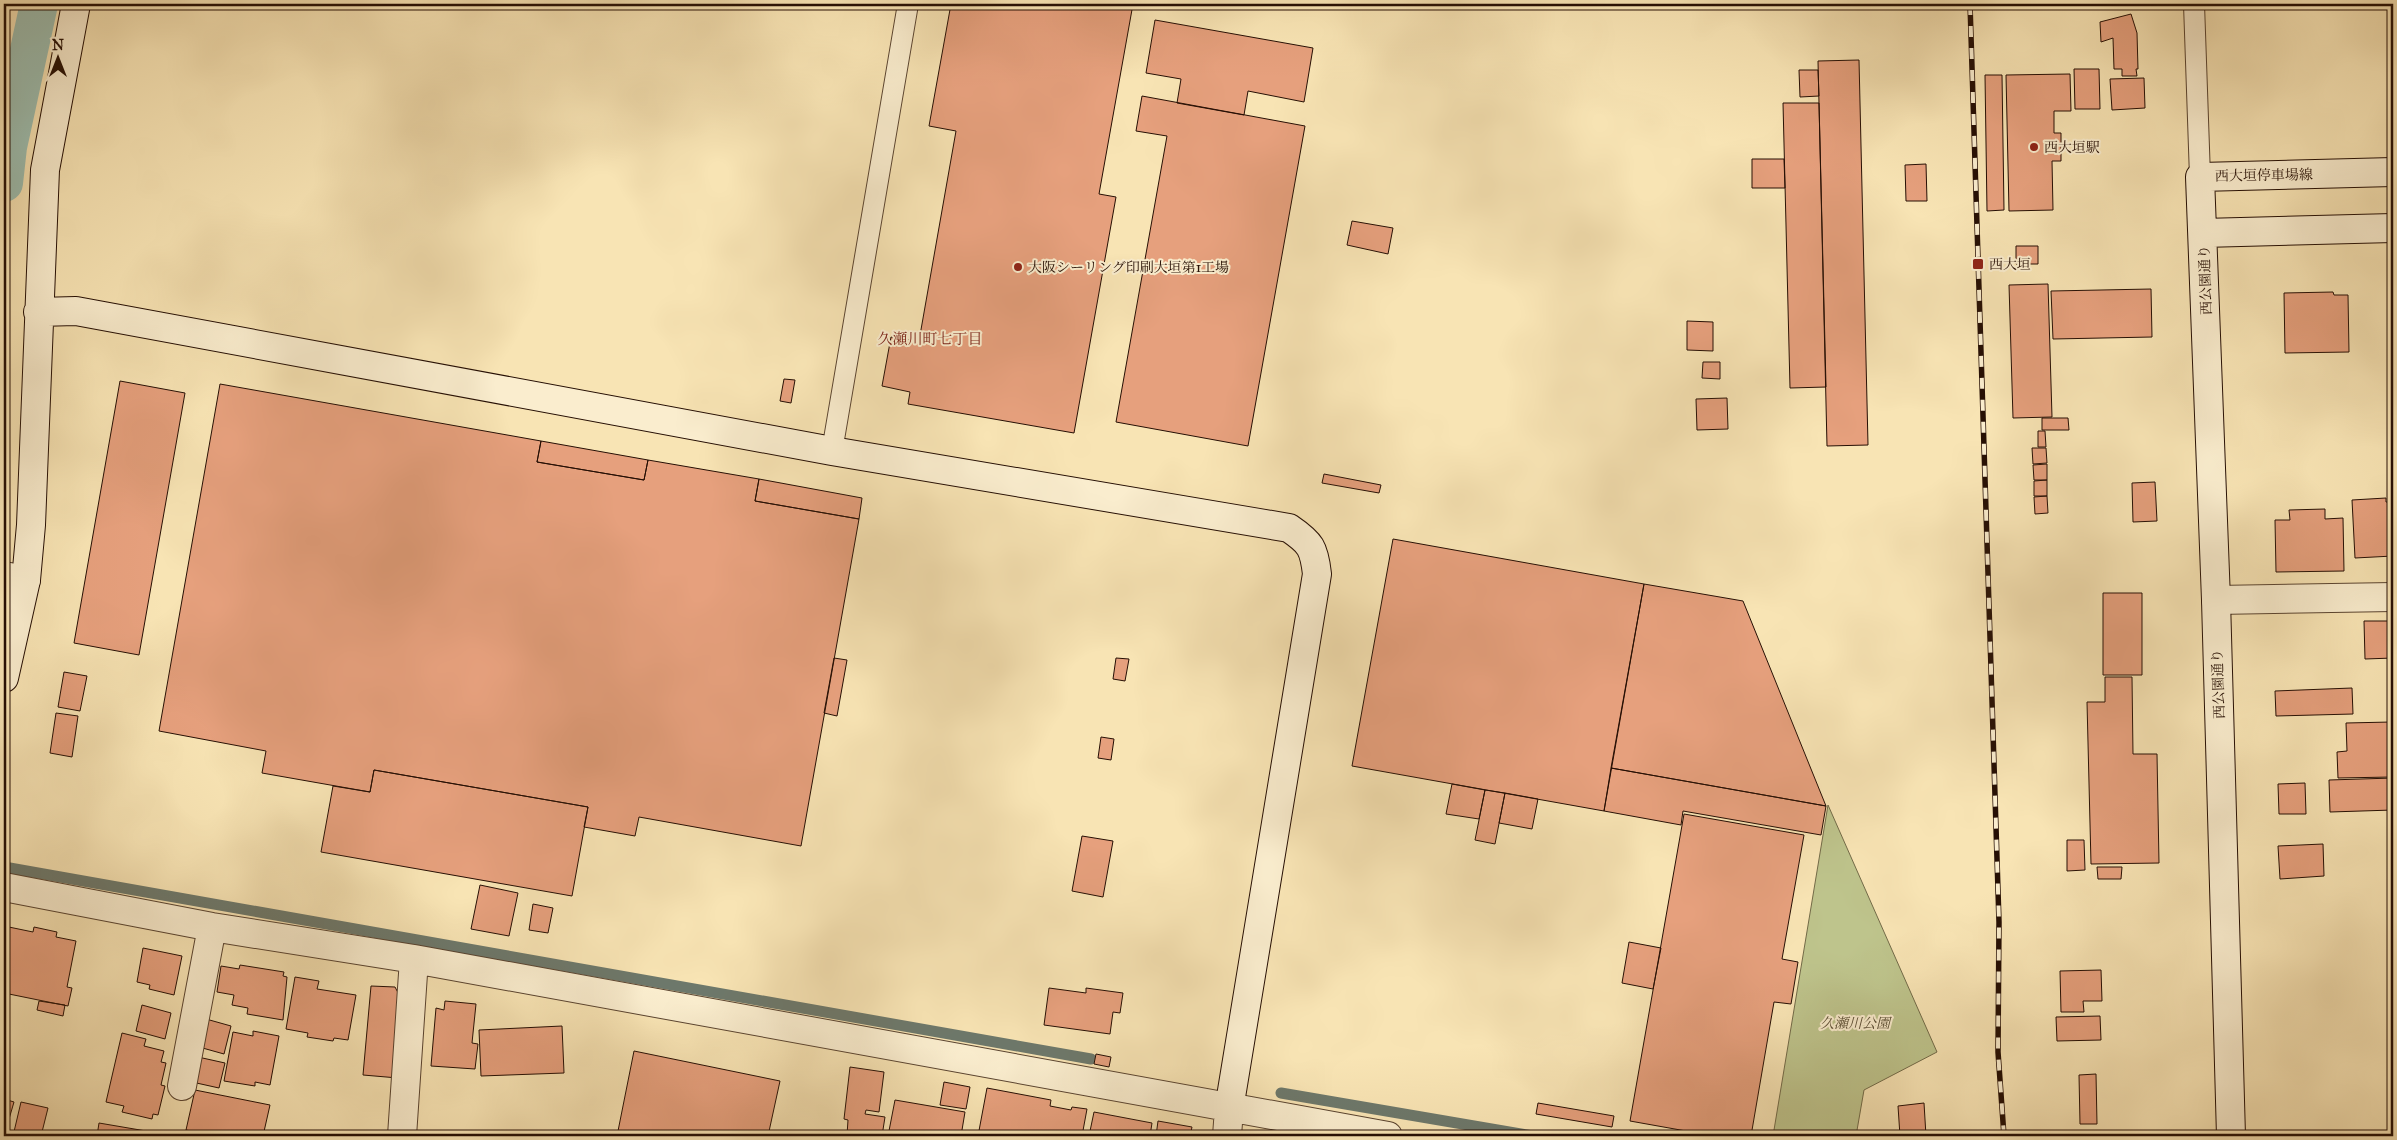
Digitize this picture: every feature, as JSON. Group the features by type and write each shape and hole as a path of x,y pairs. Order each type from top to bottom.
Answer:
{"street":[{"path":"4,678 13,578 31,525 44,170 76,4"},
{"name":"西大垣停車場線","path":"2203,233 2200,177 2393,172"},
{"path":"2203,233 2393,228"},
{"name":"西公園通り","path":"2203,233 2216,600 2230,1136"},
{"path":"38,312 76,311 832,451 1289,528 1301,536 1313,550 1317,574 1229,1109 1227,1136"},
{"path":"2216,600 2393,597"},
{"path":"4,887 212,927 414,959 1229,1109 1388,1136"},
{"path":"182,1086 212,927"},
{"path":"402,1136 414,959"}],"lane":[{"path":"832,451 908,4"},
{"path":"2194,4 2200,177"}],"green space":[{"name":"久瀬川公園","path":"1828,805 1937,1052 1864,1090 1856,1136 1773,1136"}],"building":[{"name":"大阪シーリング印刷大垣第1工場","path":"951,4 1133,4 1099,194 1116,197 1074,433 908,404 910,392 882,386 891,337 919,341 956,131 929,126"},
{"path":"2131,14 2137,33 2137,76 2122,76 2122,69 2114,69 2113,38 2101,42 2100,22"},
{"path":"1155,20 1313,48 1304,102 1248,91 1244,115 1177,103 1181,79 1146,73"},
{"path":"1859,60 1868,445 1827,446 1818,61"},
{"path":"2074,69 2099,69 2100,109 2075,109"},
{"path":"1799,70 1818,70 1819,96 1800,97"},
{"name":"西大垣駅","path":"2070,74 2071,111 2054,111 2054,133 2061,133 2061,161 2052,161 2053,210 2009,211 2006,75"},
{"path":"1985,75 2002,75 2004,210 1987,211"},
{"path":"2144,78 2145,108 2112,110 2110,79"},
{"name":"大阪シーリング印刷大垣第1工場","path":"1142,96 1305,126 1248,446 1116,422 1167,136 1136,131"},
{"path":"1783,103 1819,103 1826,387 1790,388"},
{"path":"1752,159 1784,159 1785,188 1752,188"},
{"path":"1926,164 1927,201 1906,201 1905,165"},
{"path":"1352,221 1393,228 1388,254 1347,245"},
{"path":"2016,246 2038,246 2038,264 2016,264"},
{"path":"2048,284 2052,417 2013,418 2009,285"},
{"path":"2151,289 2152,337 2053,339 2051,291"},
{"path":"2333,292 2334,295 2348,295 2349,352 2285,353 2284,293"},
{"path":"1687,321 1713,322 1713,351 1687,350"},
{"path":"1703,362 1720,362 1720,379 1702,378"},
{"path":"784,379 795,380 791,403 780,401"},
{"path":"120,381 185,393 139,655 74,643"},
{"path":"220,384 541,441 537,462 644,480 648,460 759,479 755,501 859,519 801,846 639,817 635,836 584,827 588,807 374,770 370,792 262,773 266,751 159,731"},
{"path":"1727,398 1728,429 1697,430 1696,399"},
{"path":"2042,418 2068,418 2069,430 2042,430"},
{"path":"2038,431 2045,431 2046,447 2038,447"},
{"path":"541,441 648,460 644,480 537,462"},
{"path":"2032,448 2046,448 2047,463 2033,464"},
{"path":"2047,464 2047,480 2034,480 2033,465"},
{"path":"1324,474 1381,485 1379,493 1322,483"},
{"path":"759,479 862,498 859,519 755,501"},
{"path":"2047,480 2047,496 2034,496 2034,481"},
{"path":"2155,482 2157,521 2133,522 2132,483"},
{"path":"2047,496 2048,513 2035,514 2034,497"},
{"path":"2386,498 2386,502 2393,502 2393,556 2355,558 2352,500"},
{"path":"2325,509 2325,519 2343,518 2344,571 2276,572 2275,520 2290,520 2289,510"},
{"path":"1393,539 1644,584 1604,811 1352,766"},
{"path":"1644,584 1743,601 1826,806 1611,768"},
{"path":"2103,593 2142,593 2142,675 2103,675"},
{"path":"2364,621 2393,621 2393,658 2365,659"},
{"path":"834,658 847,660 837,716 824,713"},
{"path":"1116,658 1129,659 1125,681 1113,679"},
{"path":"64,672 87,676 80,711 58,707"},
{"path":"2105,677 2132,677 2133,754 2157,754 2159,863 2091,864 2087,702 2105,702"},
{"path":"2352,688 2353,714 2276,716 2275,691"},
{"path":"56,713 78,716 72,757 50,753"},
{"path":"2391,722 2392,777 2338,778 2337,752 2347,751 2346,723"},
{"path":"2391,722 2393,722 2393,751 2392,751"},
{"path":"1101,737 1114,739 1111,760 1098,758"},
{"path":"1611,768 1826,806 1821,835 1683,811 1681,825 1604,811"},
{"path":"374,770 588,807 572,896 321,852 333,786 370,792"},
{"path":"2393,778 2393,810 2330,812 2329,780"},
{"path":"2305,783 2306,814 2279,814 2278,784"},
{"path":"1452,784 1485,790 1479,819 1446,814"},
{"path":"1485,790 1505,793 1495,844 1475,840"},
{"path":"1505,793 1538,799 1532,829 1499,823"},
{"path":"1684,814 1804,835 1782,959 1798,962 1791,1004 1774,1002 1751,1136 1714,1136 1630,1121"},
{"path":"1082,836 1113,841 1103,897 1072,891"},
{"path":"2067,840 2084,840 2085,870 2067,871"},
{"path":"2323,844 2324,876 2280,879 2278,846"},
{"path":"2097,867 2122,867 2121,879 2098,879"},
{"path":"480,885 518,893 509,936 471,929"},
{"path":"533,904 553,908 548,933 529,930"},
{"path":"4,926 33,932 34,927 57,932 56,937 76,941 67,987 72,988 68,1006 4,993"},
{"path":"1629,942 1661,948 1653,989 1622,983"},
{"path":"143,948 182,956 174,995 149,989 150,985 137,982"},
{"path":"240,965 284,972 283,976 287,977 283,1020 247,1014 248,1008 232,1005 234,995 217,992 221,966 239,969"},
{"path":"2101,970 2102,1001 2083,1001 2084,1012 2061,1012 2060,971"},
{"path":"295,977 319,981 317,989 356,995 348,1040 334,1038 333,1041 307,1037 308,1033 286,1029"},
{"path":"371,986 395,987 404,1004 398,1078 363,1075"},
{"path":"1049,988 1086,993 1086,988 1123,993 1120,1013 1113,1012 1110,1034 1044,1025"},
{"path":"39,1001 65,1005 63,1016 37,1010"},
{"path":"445,1001 476,1004 472,1043 478,1044 475,1069 431,1066 436,1008 444,1010"},
{"path":"142,1005 171,1013 165,1039 136,1031"},
{"path":"2100,1016 2101,1040 2057,1041 2056,1017"},
{"path":"206,1019 231,1026 224,1054 199,1047"},
{"path":"562,1026 564,1073 481,1076 479,1030"},
{"path":"253,1031 279,1036 270,1085 255,1082 255,1086 224,1081 233,1032 253,1036"},
{"path":"122,1033 146,1039 144,1046 164,1051 161,1062 166,1063 161,1085 165,1086 158,1115 153,1114 152,1119 122,1112 124,1106 106,1102"},
{"path":"634,1051 780,1081 768,1136 617,1136"},
{"path":"1096,1054 1111,1057 1109,1067 1094,1064"},
{"path":"198,1057 225,1063 219,1088 192,1082"},
{"path":"850,1067 884,1072 879,1112 866,1110 865,1114 885,1117 882,1136 847,1135 848,1120 844,1119"},
{"path":"2096,1074 2097,1124 2080,1124 2079,1075"},
{"path":"944,1082 970,1087 966,1109 940,1105"},
{"path":"987,1088 1051,1100 1050,1106 1071,1110 1072,1107 1087,1109 1082,1136 978,1136"},
{"path":"195,1090 270,1105 263,1136 218,1136 186,1130"},
{"path":"4,1099 14,1102 4,1136"},
{"path":"895,1100 965,1112 961,1136 888,1136"},
{"path":"21,1102 48,1108 41,1136 13,1136"},
{"path":"1538,1103 1614,1116 1612,1127 1536,1114"},
{"path":"1924,1103 1926,1136 1900,1136 1898,1106"},
{"path":"1094,1112 1152,1123 1150,1136 1089,1136"},
{"path":"1158,1121 1192,1127 1190,1136 1156,1136"},
{"path":"99,1123 146,1131 145,1136 97,1136"}],"waterway":[{"path":"4,183 8,147 39,4"},
{"path":"4,867 1091,1059"},
{"path":"1281,1093 1533,1136"}],"railway":[{"path":"1970,4 1999,922 1998,1052 2004,1136"}],"place":[{"name":"西大垣駅","path":"2034,147"},
{"name":"西大垣","path":"1978,264"},
{"name":"大阪シーリング印刷大垣第1工場","path":"1018,267"}],"district":[{"name":"久瀬川町七丁目","path":"930,339"}]}
